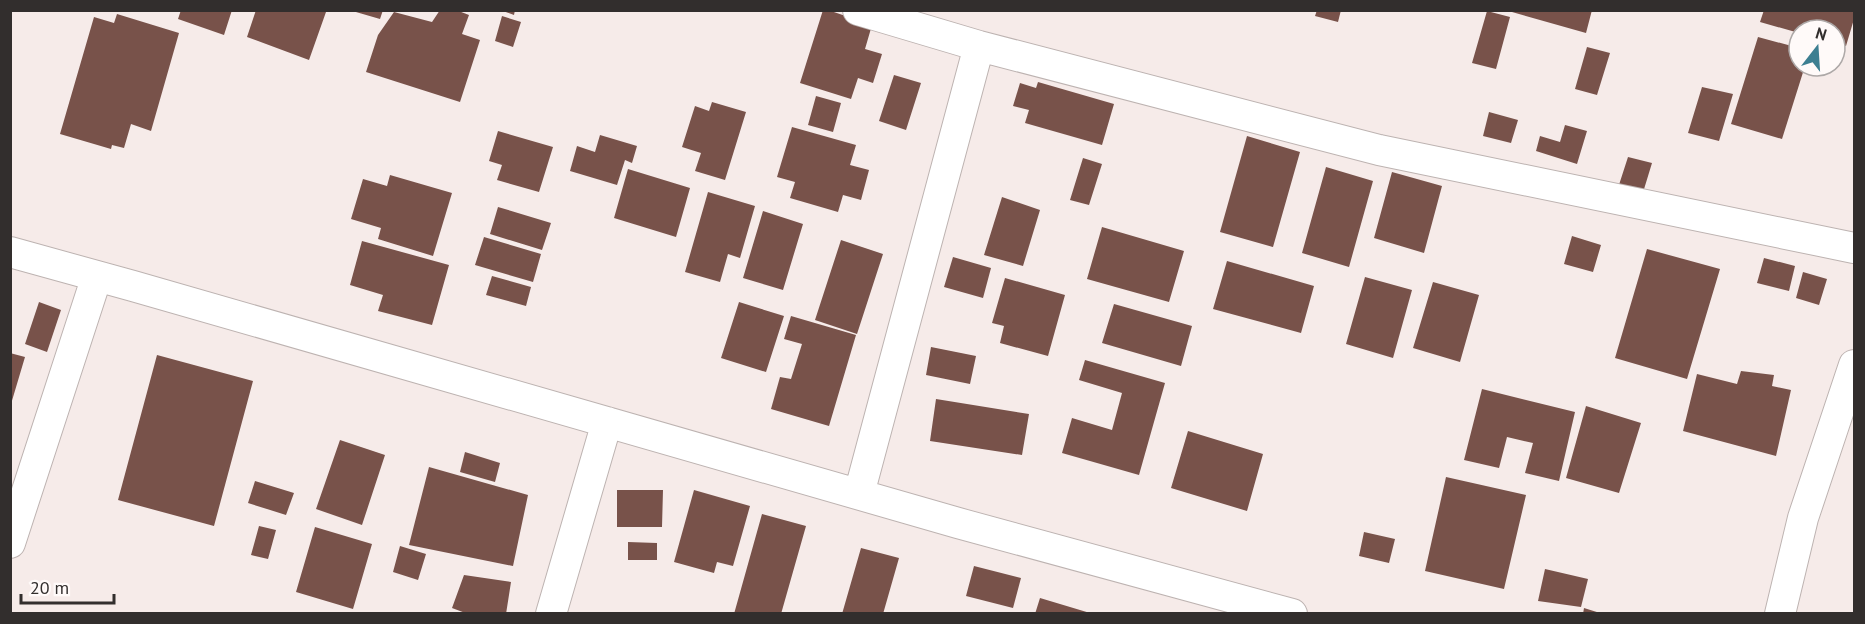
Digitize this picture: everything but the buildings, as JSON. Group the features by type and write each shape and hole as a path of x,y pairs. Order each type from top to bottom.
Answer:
{"street":[{"path":"858,10 979,46 1379,150 1854,248"},
{"path":"859,494 979,46"},
{"path":"10,252 859,494 1228,605 1292,614"},
{"path":"10,543 97,276"},
{"path":"1780,614 1803,518 1854,365"},
{"path":"551,614 607,422"}]}
